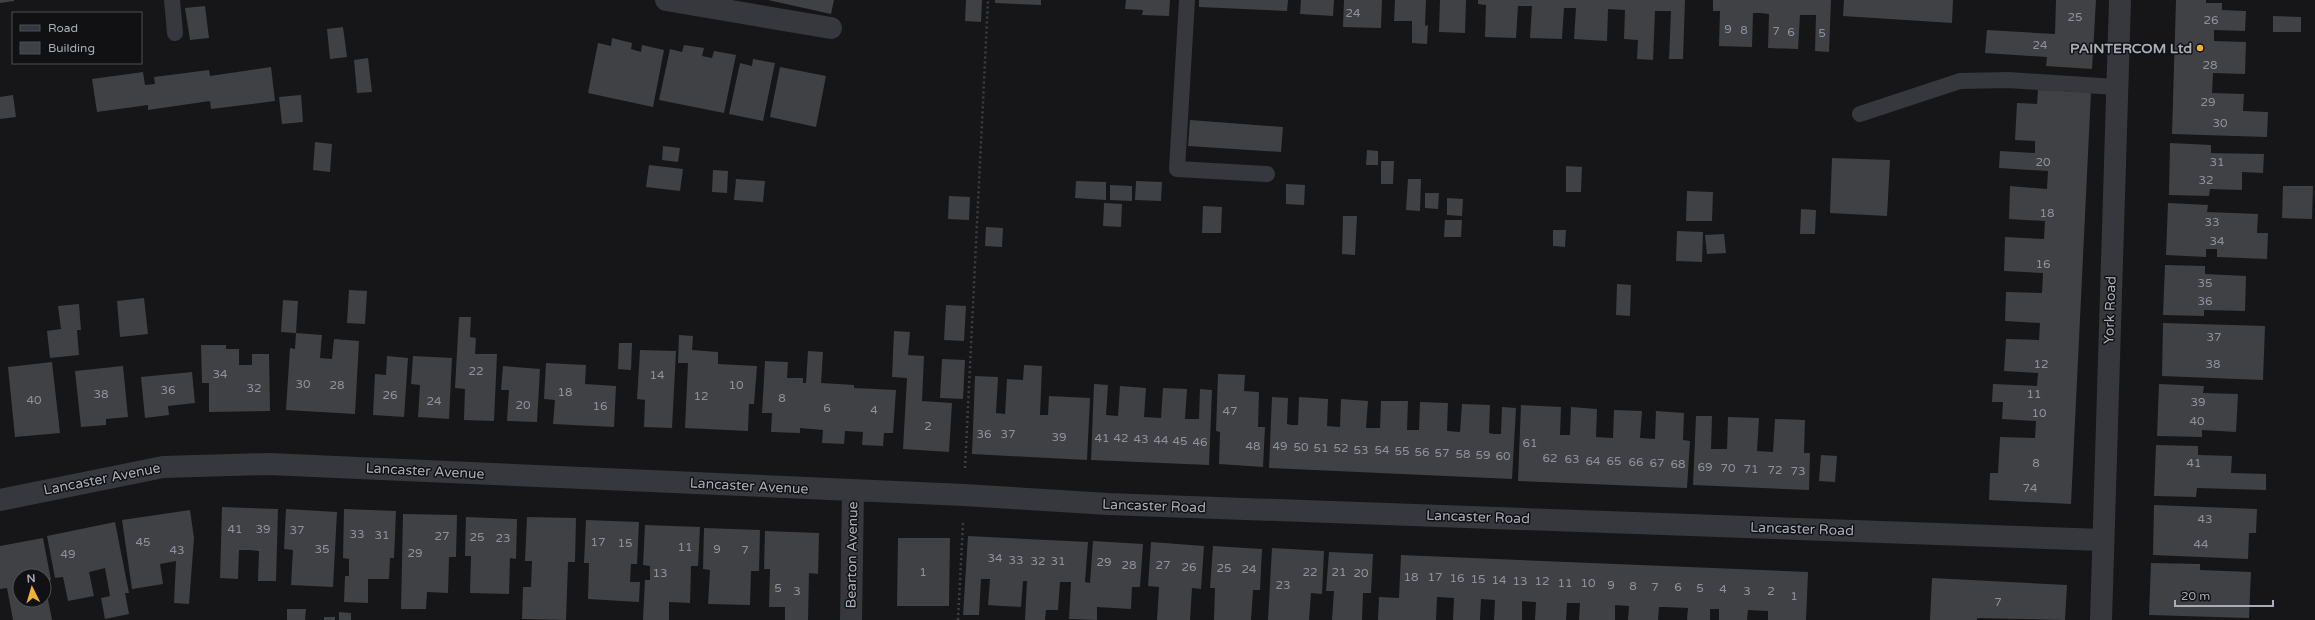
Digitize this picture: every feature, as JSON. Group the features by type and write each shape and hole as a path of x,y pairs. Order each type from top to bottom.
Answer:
{"street":[{"path":"666,0 688,1 831,28"},
{"name":"York Road","path":"2101,620 2116,86 2120,0"},
{"name":"Lancaster Avenue","path":"0,500 163,467 214,464 269,464 853,491"},
{"name":"Lancaster Road","path":"853,491 1108,504 2103,540"},
{"name":"Bearton Avenue","path":"851,620 853,491"}],"lane":[{"path":"172,0 176,33"},
{"path":"1187,0 1177,169 1267,174"},
{"path":"1860,114 1960,80 2008,80 2116,86"}],"path":[{"path":"958,620 988,0"}],"building":[{"path":"0,0 14,0 14,1 0,3"},
{"path":"768,0 834,0 831,14"},
{"path":"966,0 982,0 981,22 965,21"},
{"path":"995,0 1041,0 1041,5 995,3"},
{"path":"1126,0 1170,0 1169,16 1142,15 1143,10 1125,9"},
{"path":"1199,0 1288,0 1287,11 1199,7"},
{"path":"1301,0 1334,0 1333,16 1300,14"},
{"path":"1344,0 1382,0 1381,28 1343,27"},
{"path":"1395,0 1426,0 1425,26 1428,25 1427,44 1412,43 1412,21 1394,21"},
{"path":"1440,0 1466,0 1465,33 1439,32"},
{"path":"1478,0 1685,0 1683,59 1669,59 1671,11 1655,11 1653,60 1637,59 1638,40 1624,39 1625,10 1608,9 1607,41 1574,39 1576,8 1564,8 1562,39 1530,38 1532,6 1518,6 1516,38 1485,37 1486,5 1478,4"},
{"path":"1713,0 1831,0 1829,52 1815,51 1816,15 1800,15 1798,49 1768,48 1769,14 1760,13 1753,13 1752,47 1719,46 1720,11 1713,11"},
{"path":"1844,0 1953,0 1952,23 1843,16"},
{"path":"2056,0 2096,0 2092,69 2046,66 2047,57 1985,53 1987,30 2055,34"},
{"path":"2176,0 2206,0 2206,3 2222,3 2222,10 2246,11 2245,31 2214,30 2214,41 2246,42 2245,74 2213,73 2212,93 2244,94 2243,111 2268,112 2267,137 2172,134"},
{"path":"205,6 209,38 190,40 185,8"},
{"path":"2273,16 2301,17 2301,32 2273,32"},
{"path":"343,27 347,57 330,59 327,29"},
{"path":"612,38 632,43 631,49 641,52 642,45 664,50 653,107 588,93 598,43 611,46"},
{"path":"684,45 704,48 702,56 712,58 714,51 736,55 724,113 659,100 670,49 682,52"},
{"path":"368,58 372,92 357,93 354,60"},
{"path":"753,59 775,63 763,121 729,114 740,63 752,66"},
{"path":"271,67 275,101 211,109 210,101 148,110 148,105 97,112 92,79 143,72 145,85 155,84 154,77 209,70 210,76"},
{"path":"780,67 826,76 816,127 770,117"},
{"path":"2038,90 2091,92 2071,504 1989,500 1990,473 1998,473 2000,437 2035,438 2036,421 2002,419 2003,402 1992,402 1993,384 2037,386 2038,373 2004,371 2006,339 2039,340 2040,323 2005,321 2006,292 2042,293 2043,273 2004,271 2005,237 2044,239 2045,221 2009,219 2010,186 2047,189 2048,171 1999,168 2000,151 2035,153 2035,141 2015,140 2017,103 2037,104"},
{"path":"13,95 16,117 0,119 0,97"},
{"path":"301,95 303,122 282,124 279,97"},
{"path":"1190,120 1283,127 1281,152 1188,146"},
{"path":"315,142 332,144 330,172 313,170"},
{"path":"2170,143 2211,145 2211,153 2264,154 2263,173 2242,172 2242,190 2210,189 2209,196 2169,195"},
{"path":"663,146 680,148 678,162 662,160"},
{"path":"1367,150 1378,151 1378,165 1366,165"},
{"path":"1832,158 1890,160 1887,216 1830,213"},
{"path":"1381,161 1394,161 1393,184 1381,184"},
{"path":"649,165 683,169 680,191 646,187"},
{"path":"1566,166 1582,167 1581,192 1566,192"},
{"path":"713,170 728,171 727,193 712,192"},
{"path":"736,179 765,181 763,202 734,200"},
{"path":"1408,179 1421,179 1420,211 1406,210"},
{"path":"1076,181 1106,182 1106,200 1075,198"},
{"path":"1136,181 1162,182 1161,201 1135,200"},
{"path":"1286,184 1305,185 1304,205 1286,204"},
{"path":"1110,185 1132,186 1132,201 1110,200"},
{"path":"2283,186 2313,186 2312,219 2282,218"},
{"path":"1687,191 1713,192 1712,221 1686,221"},
{"path":"1425,193 1439,193 1438,209 1425,208"},
{"path":"949,196 970,197 969,220 948,219"},
{"path":"1447,198 1463,199 1462,216 1447,215"},
{"path":"1104,203 1122,204 1121,227 1103,226"},
{"path":"2168,203 2208,205 2207,212 2258,214 2257,233 2268,233 2267,259 2217,257 2217,249 2206,249 2206,257 2166,255"},
{"path":"1203,206 1222,207 1221,233 1202,233"},
{"path":"1801,209 1816,210 1815,234 1800,234"},
{"path":"1343,216 1357,216 1355,255 1342,254"},
{"path":"1445,220 1462,220 1461,237 1444,237"},
{"path":"986,227 1003,228 1002,247 985,246"},
{"path":"1553,230 1566,230 1565,247 1553,246"},
{"path":"1677,231 1703,232 1702,262 1676,261"},
{"path":"1724,234 1726,253 1707,254 1705,235"},
{"path":"2165,265 2205,266 2205,274 2246,276 2245,311 2204,310 2204,316 2163,315"},
{"path":"1617,284 1631,285 1630,316 1616,315"},
{"path":"349,290 367,291 365,324 347,323"},
{"path":"144,298 148,334 120,337 117,301"},
{"path":"283,300 298,301 296,333 281,332"},
{"path":"79,304 81,330 77,330 79,355 50,358 47,331 61,329 58,306"},
{"path":"946,305 966,306 964,341 944,340"},
{"path":"459,317 471,317 470,337 476,338 475,354 497,354 494,421 464,420 465,389 455,388"},
{"path":"2163,323 2265,326 2263,380 2162,376"},
{"path":"894,331 910,332 908,355 924,356 922,401 952,403 949,452 903,449 907,378 892,377"},
{"path":"296,333 322,335 320,358 332,359 334,339 359,341 355,414 286,410 290,348 295,349"},
{"path":"679,335 693,336 692,350 718,352 718,364 757,366 754,404 749,404 748,431 685,428 688,363 678,363"},
{"path":"619,343 632,343 631,370 618,369"},
{"path":"201,345 226,345 226,349 239,349 239,365 252,365 252,354 269,354 270,411 209,412 209,383 202,383"},
{"path":"640,350 676,351 672,428 644,427 645,400 637,399"},
{"path":"808,351 823,352 821,383 854,385 854,388 896,390 893,433 884,433 883,446 862,445 863,432 845,431 844,444 822,443 823,430 800,428 800,433 771,432 772,413 762,413 765,361 788,362 787,378 803,378 803,383 806,383"},
{"path":"387,356 408,358 404,417 373,415 375,374 386,375"},
{"path":"413,356 452,358 449,419 418,417 420,385 411,384"},
{"path":"942,359 965,360 963,399 940,398"},
{"path":"52,362 60,433 15,437 8,367"},
{"path":"546,363 586,365 585,384 616,386 614,427 553,424 555,400 544,399"},
{"path":"1024,365 1042,366 1040,415 1048,415 1049,396 1090,398 1087,460 972,454 975,376 998,377 996,413 1005,414 1007,379 1023,380"},
{"path":"123,366 128,417 106,419 106,425 81,427 75,371"},
{"path":"503,366 540,369 537,422 507,421 509,390 501,390"},
{"path":"192,372 195,403 168,406 169,415 145,418 141,377"},
{"path":"1218,374 1245,375 1244,391 1259,392 1258,427 1265,427 1263,467 1219,464 1220,432 1216,431"},
{"path":"1094,384 1108,385 1106,415 1118,416 1120,386 1146,388 1144,417 1161,418 1163,388 1187,389 1185,419 1199,419 1200,389 1212,390 1209,465 1091,460"},
{"path":"2159,384 2204,386 2203,393 2238,394 2236,432 2202,430 2202,437 2157,436"},
{"path":"1272,397 1288,398 1287,424 1291,425 1298,425 1299,397 1328,399 1327,426 1340,427 1341,399 1368,401 1366,428 1380,428 1381,401 1408,401 1407,430 1419,430 1420,402 1448,403 1447,431 1460,432 1462,404 1490,405 1489,433 1494,434 1501,434 1502,407 1516,408 1512,479 1269,468"},
{"path":"1521,405 1561,407 1560,435 1570,435 1571,407 1597,409 1596,437 1613,438 1614,410 1642,411 1640,438 1655,439 1656,411 1684,413 1683,440 1690,441 1687,488 1518,481"},
{"path":"1696,416 1712,416 1711,449 1727,449 1728,417 1759,418 1757,451 1773,452 1775,419 1805,420 1804,453 1810,453 1809,490 1693,485"},
{"path":"2156,445 2198,446 2198,455 2232,456 2231,473 2266,474 2266,490 2197,488 2196,497 2154,496"},
{"path":"1821,455 1837,456 1835,482 1819,481"},
{"path":"2154,505 2257,509 2256,533 2249,533 2248,559 2153,555"},
{"path":"222,507 278,509 276,581 258,581 259,551 249,550 239,550 238,579 220,578"},
{"path":"286,509 337,512 333,587 291,585 293,550 284,549"},
{"path":"344,509 396,511 394,558 390,558 389,579 368,579 368,603 344,602 345,576 349,576 349,559 343,558"},
{"path":"190,510 194,538 189,604 174,603 176,561 160,564 163,584 132,589 122,520"},
{"path":"403,514 457,515 456,557 449,557 448,593 427,592 426,609 401,609"},
{"path":"466,517 517,519 516,559 510,558 509,594 470,593 471,556 465,556"},
{"path":"527,517 576,518 575,562 568,562 566,620 522,619 523,587 531,587 532,561 525,561"},
{"path":"586,520 639,522 637,564 631,564 630,582 640,582 639,602 588,599 589,563 584,563"},
{"path":"115,522 129,593 125,593 129,614 105,619 101,598 110,596 105,568 89,572 94,596 68,601 63,577 55,578 47,536"},
{"path":"645,525 700,527 698,566 691,566 690,603 669,602 669,620 643,620 645,580 650,580 650,566 643,565"},
{"path":"704,528 760,530 759,571 751,571 750,605 708,604 710,570 703,569"},
{"path":"765,531 819,533 818,574 809,573 808,620 785,620 785,607 769,607 770,569 764,569"},
{"path":"968,536 1088,542 1085,582 1090,583 1093,541 1143,544 1140,587 1132,587 1131,609 1097,607 1097,620 1069,619 1071,582 1060,582 1058,610 1046,610 1045,620 1025,620 1027,581 1023,581 1021,607 988,605 990,579 981,579 979,615 963,615"},
{"path":"43,538 49,568 12,568 12,608 50,608 52,620 13,620 7,588 0,589 0,546"},
{"path":"898,538 950,538 949,606 897,606"},
{"path":"1151,542 1204,546 1201,589 1192,588 1190,620 1157,620 1159,587 1148,586"},
{"path":"1213,546 1262,549 1260,590 1253,590 1251,620 1214,620 1215,588 1210,588"},
{"path":"1272,548 1324,551 1322,594 1311,593 1309,620 1268,620"},
{"path":"1329,552 1373,554 1371,593 1363,593 1362,620 1332,620 1334,591 1326,591"},
{"path":"1401,555 1808,572 1806,620 1768,620 1768,611 1748,610 1747,620 1719,620 1719,609 1710,609 1710,620 1687,620 1688,608 1659,607 1658,620 1628,620 1629,606 1615,605 1615,620 1579,620 1580,603 1567,603 1566,620 1535,620 1536,602 1522,601 1522,620 1494,620 1495,600 1481,599 1480,620 1453,620 1454,598 1437,597 1436,620 1378,620 1379,597 1399,598"},
{"path":"2151,563 2200,564 2200,570 2251,572 2249,618 2149,615"},
{"path":"1932,578 2067,585 2065,620 1977,618 1977,620 1930,620"},
{"path":"287,609 306,609 305,620 287,620"},
{"path":"339,612 351,613 351,620 339,620"},
{"path":"324,617 335,617 335,620 324,620"}],"place":[{"name":"PAINTERCOM Ltd","path":"2200,48"}]}
